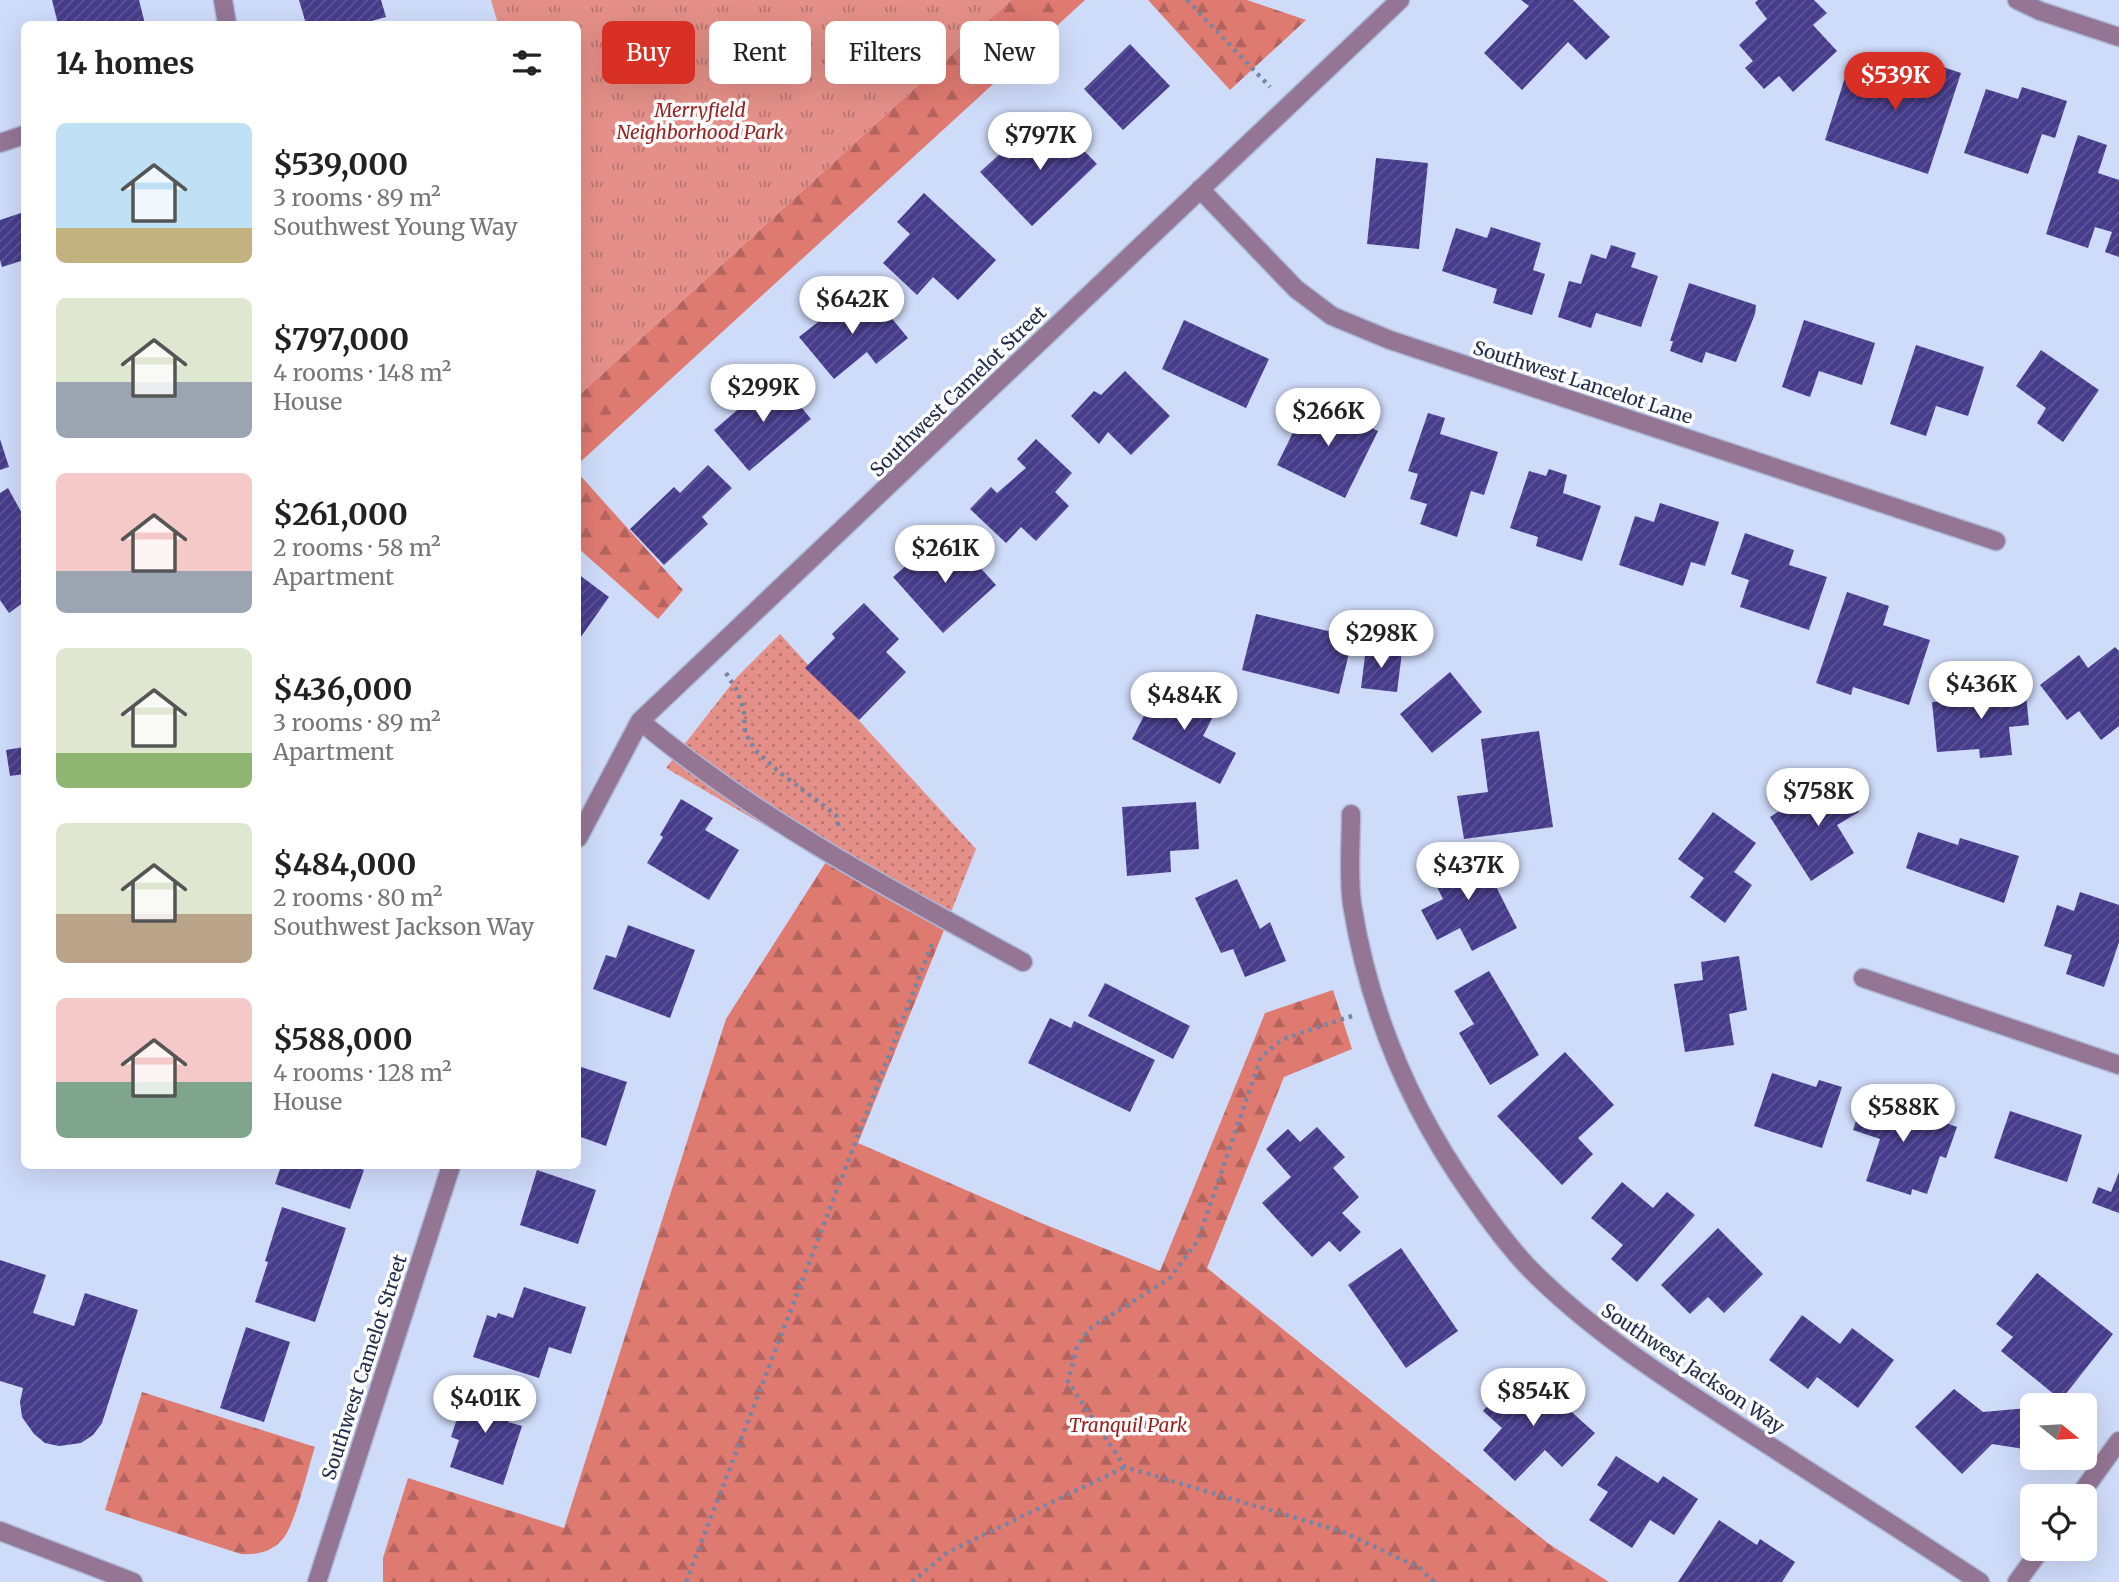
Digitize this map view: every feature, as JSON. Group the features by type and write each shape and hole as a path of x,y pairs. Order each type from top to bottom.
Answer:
{"street":[{"path":"223,0 226,21"},
{"name":"Southwest Camelot Street","path":"581,832 640,722 1287,105 1401,0"},
{"path":"2017,0 2040,12 2119,37"},
{"path":"0,142 21,136"},
{"name":"Southwest Lancelot Lane","path":"1200,189 1296,289 1332,316 1391,340 1996,541"},
{"path":"640,722 769,817 1023,962"},
{"name":"Southwest Jackson Way","path":"1351,814 1352,902 1376,1009 1403,1080 1450,1165 1487,1217 1529,1268 1591,1325 1658,1374 1980,1582"},
{"path":"1863,978 2119,1065"},
{"name":"Southwest Camelot Street","path":"317,1582 450,1169"},
{"path":"2089,1484 2116,1450"},
{"path":"0,1531 133,1582"},
{"path":"2017,1582 2032,1561"}],"path":[{"path":"1186,0 1287,105"},
{"path":"713,653 738,692 744,711 746,732 755,750 779,772 836,815 839,829 837,857"},
{"path":"685,1582 942,918"},
{"path":"1376,1009 1283,1039 1261,1057 1198,1240 1170,1278 1089,1329 1077,1347 1068,1382 1125,1466 1343,1532 1420,1568 1434,1582"},
{"path":"912,1582 948,1552 1125,1466"}],"green space":[{"name":"Merryfield Neighborhood Park","path":"491,0 1011,0 988,21 960,21 960,47 946,59 946,21 825,21 825,84 919,84 581,393 581,21 497,21"},
{"path":"1011,0 1085,0 1059,24 1059,21 988,21"},
{"path":"1148,0 1247,0 1306,20 1230,90"},
{"path":"960,47 960,84 993,84 581,461 581,393 919,84 946,84 946,59"},
{"path":"581,476 683,590 658,619 581,551"},
{"path":"780,634 976,849 944,930 666,768 737,677"},
{"name":"Tranquil Park","path":"826,862 944,930 858,1143 1039,1222 1160,1271 1265,1013 1333,990 1352,1049 1284,1077 1207,1268 1549,1544 1609,1582 383,1582 383,1558 408,1478 564,1528 726,1019"},
{"path":"142,1392 315,1447 292,1523 278,1544 263,1552 241,1554 105,1510"}],"building":[{"path":"52,0 139,0 144,21 57,21"},
{"path":"299,0 381,0 386,17 372,21 305,21"},
{"path":"1521,0 1573,0 1610,37 1586,60 1568,42 1522,90 1484,53 1529,6"},
{"path":"1758,0 1814,0 1827,13 1813,25 1837,51 1793,92 1779,76 1764,89 1745,68 1753,61 1739,45 1767,19 1755,3"},
{"path":"1130,44 1170,86 1123,130 1084,89"},
{"path":"1901,53 1961,73 1928,174 1825,140 1850,62 1881,72 1879,80 1891,84"},
{"path":"2022,87 2067,101 2055,138 2042,134 2028,174 1964,153 1986,89 2018,99"},
{"path":"1052,118 1097,164 1032,226 980,172 1002,152 1009,159"},
{"path":"2078,135 2107,145 2098,173 2119,180 2119,257 2105,252 2112,232 2095,227 2088,248 2046,234"},
{"path":"1376,158 1428,163 1419,249 1367,244"},
{"path":"924,193 996,260 958,300 933,277 917,295 883,263 910,234 897,222"},
{"path":"21,213 21,261 2,267 0,260 0,220"},
{"path":"1491,227 1541,243 1533,270 1545,274 1532,315 1493,303 1497,289 1442,271 1456,228 1487,238"},
{"path":"1611,245 1636,253 1631,267 1658,276 1641,327 1596,313 1591,328 1558,317 1569,281 1581,284 1591,254 1606,259"},
{"path":"1689,283 1756,305 1736,362 1706,352 1702,363 1670,351 1673,341 1670,341"},
{"path":"851,296 858,304 862,300 875,316 884,309 908,338 876,364 867,352 834,379 799,337"},
{"path":"1184,320 1269,359 1246,408 1162,369"},
{"path":"1804,320 1875,343 1862,385 1819,371 1810,397 1782,387"},
{"path":"1916,345 1984,367 1968,416 1936,406 1926,436 1890,424"},
{"path":"2041,350 2099,390 2063,442 2037,423 2046,408 2016,386"},
{"path":"1125,371 1170,416 1131,455 1108,432 1099,444 1071,416 1094,391 1101,395"},
{"path":"776,377 811,419 749,471 714,430"},
{"path":"1310,398 1378,431 1345,498 1277,465"},
{"path":"1428,413 1445,418 1440,434 1498,452 1484,495 1471,491 1457,537 1420,524 1427,504 1410,499 1418,474 1408,471"},
{"path":"0,439 9,467 0,470"},
{"path":"1036,439 1072,473 1055,492 1069,506 1036,541 1021,527 1006,543 970,509 991,487 997,493 1026,468 1017,459"},
{"path":"708,465 732,488 702,517 708,524 664,565 630,529 674,487 680,493"},
{"path":"1549,469 1567,475 1563,493 1601,506 1582,561 1536,546 1538,537 1510,528 1529,471 1546,476"},
{"path":"8,488 21,512 21,604 9,613 0,600 0,493"},
{"path":"1660,503 1719,522 1705,566 1691,562 1683,586 1619,565 1635,516 1654,522"},
{"path":"1745,533 1794,550 1789,565 1827,577 1809,630 1740,607 1749,580 1731,574"},
{"path":"957,542 996,585 943,633 893,577 925,549 936,561"},
{"path":"581,576 609,597 581,637"},
{"path":"1847,592 1889,606 1883,625 1930,640 1909,705 1853,687 1851,695 1816,683"},
{"path":"864,603 899,639 886,652 906,672 859,720 805,668 835,638 832,634"},
{"path":"1256,614 1353,637 1339,694 1242,670"},
{"path":"2115,647 2119,651 2119,726 2101,740 2079,711 2067,720 2040,685 2079,655 2088,668"},
{"path":"1366,648 1402,652 1397,692 1361,688"},
{"path":"1450,672 1482,712 1432,753 1400,714"},
{"path":"1163,679 1218,707 1203,736 1236,753 1220,784 1132,739"},
{"path":"2025,684 2029,725 2009,727 2012,755 1980,758 1979,749 1937,752 1932,702 1974,699 1973,689"},
{"path":"1539,731 1553,827 1464,839 1457,796 1488,792 1481,739"},
{"path":"21,748 21,774 10,776 6,750"},
{"path":"1836,776 1859,812 1837,825 1854,853 1811,881 1770,817"},
{"path":"681,799 713,818 705,830 739,850 709,900 647,863"},
{"path":"1196,802 1199,849 1170,851 1171,872 1127,876 1122,807"},
{"path":"1713,812 1756,843 1734,872 1752,885 1725,923 1690,897 1704,878 1678,859"},
{"path":"1918,832 1958,845 1960,838 2019,856 2004,903 1906,868"},
{"path":"1476,847 1517,928 1472,951 1460,928 1437,940 1421,910 1443,899 1429,871"},
{"path":"1237,879 1260,929 1270,922 1286,961 1245,977 1233,949 1221,953 1195,898"},
{"path":"2080,892 2119,905 2119,942 2104,987 2066,974 2072,955 2044,946 2057,905 2074,911"},
{"path":"628,925 695,950 670,1018 593,989 606,955 616,958"},
{"path":"1739,956 1747,1010 1729,1014 1734,1045 1685,1052 1674,984 1703,980 1701,962"},
{"path":"1489,971 1539,1055 1490,1085 1459,1033 1474,1024 1454,991"},
{"path":"1105,983 1190,1026 1173,1059 1088,1016"},
{"path":"1050,1018 1071,1028 1074,1021 1155,1060 1130,1112 1028,1063"},
{"path":"1565,1052 1614,1105 1578,1138 1593,1154 1562,1185 1497,1116"},
{"path":"581,1067 627,1082 606,1146 581,1137"},
{"path":"1772,1073 1816,1087 1819,1080 1842,1087 1822,1148 1754,1126"},
{"path":"1866,1091 1921,1109 1916,1121 1933,1126 1935,1119 1957,1127 1946,1158 1940,1156 1927,1194 1912,1189 1911,1195 1866,1181 1880,1139 1853,1130"},
{"path":"2010,1111 2082,1135 2067,1182 1994,1158"},
{"path":"1317,1127 1345,1157 1333,1168 1359,1197 1342,1213 1361,1232 1340,1252 1329,1241 1312,1257 1262,1203 1291,1177 1266,1149 1288,1129 1300,1142"},
{"path":"280,1169 364,1170 350,1209 275,1184"},
{"path":"537,1170 596,1190 578,1244 520,1225"},
{"path":"2119,1172 2119,1213 2092,1203 2098,1187 2111,1192"},
{"path":"1622,1182 1653,1208 1667,1192 1695,1215 1637,1282 1611,1259 1623,1245 1591,1218"},
{"path":"282,1207 346,1228 315,1322 255,1302"},
{"path":"1718,1228 1763,1274 1724,1313 1708,1297 1690,1314 1661,1285"},
{"path":"1401,1248 1458,1331 1406,1368 1348,1285"},
{"path":"0,1260 46,1275 33,1313 74,1326 85,1293 138,1310 102,1423 93,1435 81,1443 59,1446 45,1443 34,1434 22,1417 20,1402 23,1388 0,1381"},
{"path":"2037,1273 2113,1334 2067,1393 2052,1393 2001,1351 2013,1337 1996,1324"},
{"path":"524,1287 586,1307 571,1354 549,1347 539,1378 473,1357 487,1315 496,1318 498,1313 513,1318"},
{"path":"1802,1315 1840,1344 1852,1328 1894,1360 1858,1408 1817,1377 1808,1389 1769,1360"},
{"path":"246,1327 290,1342 264,1422 220,1408"},
{"path":"1514,1376 1523,1392 1536,1380 1595,1433 1562,1467 1545,1450 1515,1481 1483,1450 1502,1428 1483,1411"},
{"path":"468,1384 515,1400 508,1422 522,1426 503,1485 450,1467 459,1440 451,1437"},
{"path":"1954,1389 1983,1412 2020,1409 2020,1448 1992,1444 1962,1474 1915,1427"},
{"path":"1616,1456 1658,1483 1663,1476 1698,1499 1674,1535 1650,1520 1632,1548 1589,1520 1608,1492 1597,1485"},
{"path":"1719,1520 1757,1545 1760,1539 1795,1562 1782,1582 1678,1582"}]}
